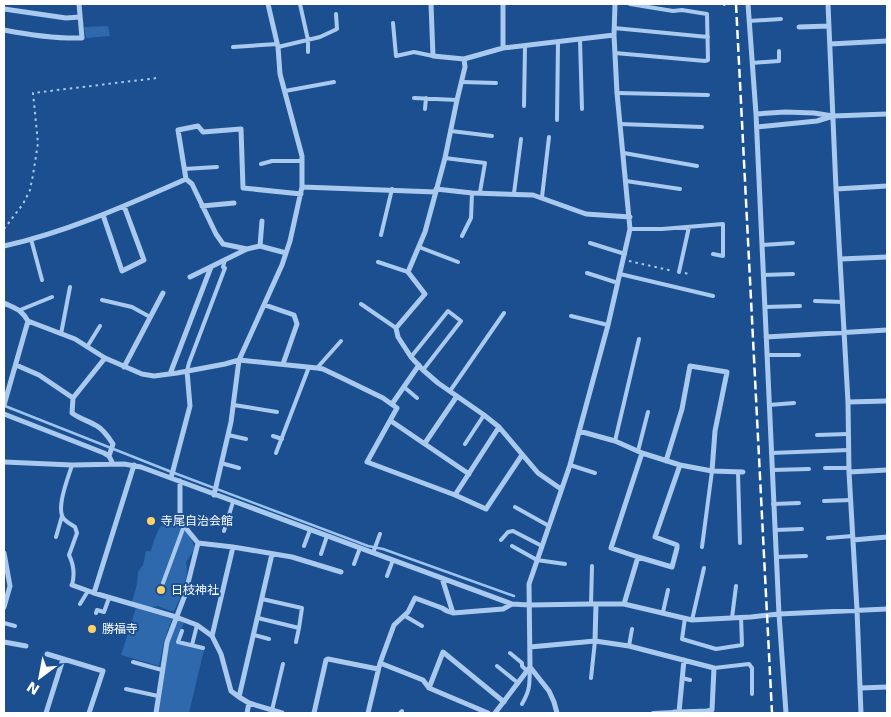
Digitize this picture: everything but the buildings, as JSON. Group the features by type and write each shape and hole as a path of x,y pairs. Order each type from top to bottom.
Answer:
{"street":[{"path":"4,30 37,36 82,38 79,4"},
{"path":"214,495 234,405 239,360 282,266 290,241 302,187 302,161 280,74 278,45 268,4"},
{"path":"432,4 433,56 464,59 503,48 525,47 614,35"},
{"path":"502,4 503,48"},
{"path":"495,713 529,669 529,584 570,464 608,325 630,229 617,93 614,35 615,4"},
{"path":"748,4 757,127 774,530 786,713"},
{"path":"828,4 862,713"},
{"path":"4,9 66,18 80,17"},
{"path":"799,27 829,26"},
{"path":"830,44 887,41"},
{"path":"464,59 465,67 445,158 425,232 408,272 425,294 396,328 398,337 411,357 438,383 484,415 499,428 538,473 561,489"},
{"path":"756,114 786,112 833,116 887,114"},
{"path":"757,127 817,121 833,116"},
{"path":"247,249 222,244 216,234 192,184 186,179 178,130 198,126 203,132 241,129 243,188 300,194"},
{"path":"4,246 103,215 186,179"},
{"path":"836,189 887,186"},
{"path":"302,187 514,193 542,197 586,214 630,217"},
{"path":"202,206 234,203"},
{"path":"103,215 122,271 144,260 124,206"},
{"path":"260,246 262,220"},
{"path":"190,277 247,249 260,246 286,253"},
{"path":"840,259 887,257"},
{"path":"170,374 211,267"},
{"path":"124,367 163,293"},
{"path":"4,303 20,310 28,321 4,405"},
{"path":"265,305 294,315 297,324 283,364"},
{"path":"28,321 75,340 124,367 142,374 154,376 239,360 323,369 383,398 397,408 367,462 455,495 486,509 522,455"},
{"path":"766,337 887,330"},
{"path":"105,358 73,398 72,413 99,426 113,444 109,456"},
{"path":"16,365 39,375 73,398"},
{"path":"666,461 682,409 690,366 727,372 715,430 712,471"},
{"path":"392,404 421,367"},
{"path":"171,478 190,406 187,371"},
{"path":"425,444 456,396"},
{"path":"848,402 887,401"},
{"path":"4,414 104,453 109,456 113,464"},
{"path":"391,420 469,474"},
{"path":"455,495 499,428"},
{"path":"579,431 615,441 640,452 680,465 712,471 741,472"},
{"path":"640,452 612,548 672,567 677,545 655,537 680,465"},
{"path":"4,462 134,465 512,604 624,604 692,620 887,609"},
{"path":"94,593 134,465"},
{"path":"849,470 887,470"},
{"path":"180,482 180,521 198,543 292,556 341,572"},
{"path":"853,538 887,537"},
{"path":"156,713 167,642 184,595 198,543"},
{"path":"212,636 233,547"},
{"path":"4,553 10,586 4,607"},
{"path":"239,697 272,554"},
{"path":"624,604 638,557"},
{"path":"442,578 453,613"},
{"path":"72,585 198,625 212,636 232,691 249,703 282,713"},
{"path":"368,713 379,666 394,625 405,616 415,598 453,613 503,609 512,604"},
{"path":"593,604 595,641"},
{"path":"530,647 595,641 629,646 684,660 714,668 712,710 707,712 676,712 684,660"},
{"path":"4,642 26,646"},
{"path":"429,688 443,652 504,702"},
{"path":"47,654 103,670 89,713"},
{"path":"314,713 328,658 379,666 423,680 429,688 488,713"},
{"path":"46,713 63,659"},
{"path":"529,669 549,691 557,713"},
{"path":"860,688 887,687"},
{"path":"246,713 249,703"}],"lane":[{"path":"300,4 308,40 308,52"},
{"path":"615,53 708,60 707,14 630,4"},
{"path":"234,47 278,45 320,37 337,29 336,14"},
{"path":"749,21 780,19"},
{"path":"393,23 396,56 414,52 433,56"},
{"path":"614,28 708,37"},
{"path":"580,40 582,109"},
{"path":"557,120 558,42"},
{"path":"524,106 525,47"},
{"path":"752,63 779,62 778,51"},
{"path":"285,92 334,82"},
{"path":"462,82 496,83"},
{"path":"617,93 708,95"},
{"path":"414,98 457,100"},
{"path":"425,109 426,98"},
{"path":"620,124 702,127"},
{"path":"451,131 492,136"},
{"path":"542,197 549,137"},
{"path":"514,193 521,139"},
{"path":"624,153 697,166"},
{"path":"445,158 486,163 480,192"},
{"path":"261,164 272,161 302,161"},
{"path":"184,169 217,167"},
{"path":"626,181 680,188"},
{"path":"381,235 392,189"},
{"path":"462,236 471,218 472,193"},
{"path":"630,229 662,230 723,224 723,256 713,254"},
{"path":"679,272 689,227"},
{"path":"31,239 42,280"},
{"path":"590,243 625,257"},
{"path":"762,245 792,243"},
{"path":"419,247 458,262"},
{"path":"187,371 225,268 223,267 226,260"},
{"path":"378,262 408,272"},
{"path":"587,273 618,283"},
{"path":"620,274 713,296"},
{"path":"763,275 793,274"},
{"path":"61,334 70,287"},
{"path":"20,310 52,297"},
{"path":"102,300 132,307 150,317"},
{"path":"815,301 842,302"},
{"path":"361,304 396,328"},
{"path":"765,307 800,306"},
{"path":"411,357 448,311 461,321 421,367"},
{"path":"450,391 504,313"},
{"path":"571,316 608,325"},
{"path":"87,347 100,326"},
{"path":"615,441 639,340"},
{"path":"317,368 340,341"},
{"path":"767,355 799,355"},
{"path":"276,453 308,367"},
{"path":"404,387 417,398"},
{"path":"769,405 794,403"},
{"path":"234,405 277,412"},
{"path":"640,452 648,412"},
{"path":"465,444 484,415"},
{"path":"817,435 848,434"},
{"path":"228,435 246,439"},
{"path":"273,436 282,439"},
{"path":"771,453 849,450"},
{"path":"222,463 239,468"},
{"path":"570,464 595,473"},
{"path":"72,465 60,509 62,516 75,527 77,532 69,555 74,569 72,585"},
{"path":"825,468 849,470"},
{"path":"772,470 809,469"},
{"path":"702,547 712,471"},
{"path":"740,543 741,472"},
{"path":"824,501 851,500"},
{"path":"224,531 233,502"},
{"path":"773,504 799,503"},
{"path":"515,507 549,526"},
{"path":"56,537 62,516"},
{"path":"163,583 184,526"},
{"path":"304,546 310,530"},
{"path":"774,530 802,530"},
{"path":"501,540 508,532 513,531 542,546"},
{"path":"373,553 380,534"},
{"path":"320,554 327,536"},
{"path":"828,538 853,538"},
{"path":"512,546 537,560 565,564"},
{"path":"354,564 360,548"},
{"path":"776,557 806,556"},
{"path":"387,576 393,560"},
{"path":"592,566 593,604"},
{"path":"692,620 704,568"},
{"path":"4,583 10,586"},
{"path":"732,618 736,586"},
{"path":"662,612 668,590"},
{"path":"80,604 88,591"},
{"path":"96,613 97,610 104,612 109,598"},
{"path":"262,599 302,608 296,642"},
{"path":"405,616 422,626"},
{"path":"685,618 682,639 716,649 742,645 741,617"},
{"path":"258,618 299,628"},
{"path":"4,623 15,626"},
{"path":"192,645 198,625"},
{"path":"629,646 632,629"},
{"path":"182,631 178,642 203,648"},
{"path":"254,635 269,639"},
{"path":"591,678 595,641"},
{"path":"510,653 522,663 522,666 529,669 530,686 522,704"},
{"path":"133,662 162,670"},
{"path":"272,710 283,664"},
{"path":"714,668 749,664 752,668 752,694"},
{"path":"497,666 518,684"},
{"path":"682,678 690,680"},
{"path":"126,689 158,696"},
{"path":"653,713 676,712"}],"path":[{"path":"4,229 23,204 33,175 38,143 33,94 157,78"},
{"path":"625,257 691,275"}],"shaded area":[{"path":"108,26 110,36 86,38 84,27"},
{"path":"176,522 185,530 194,548 186,562 186,577 179,591 181,596 174,611 158,606 146,607 132,602 138,572 143,565 146,551 151,551 161,526"},
{"path":"136,608 172,619 164,641 159,666 121,655"},
{"path":"179,620 184,622 177,643 204,650 189,713 158,713 169,642 176,622"}],"waterway":[{"path":"5,406 169,471 368,546 383,549 514,596"}],"railway":[{"path":"736,4 772,713"}],"place":[{"name":"寺尾自治会館","path":"151,521"},
{"name":"日枝神社","path":"161,590"},
{"name":"勝福寺","path":"92,629"}]}
